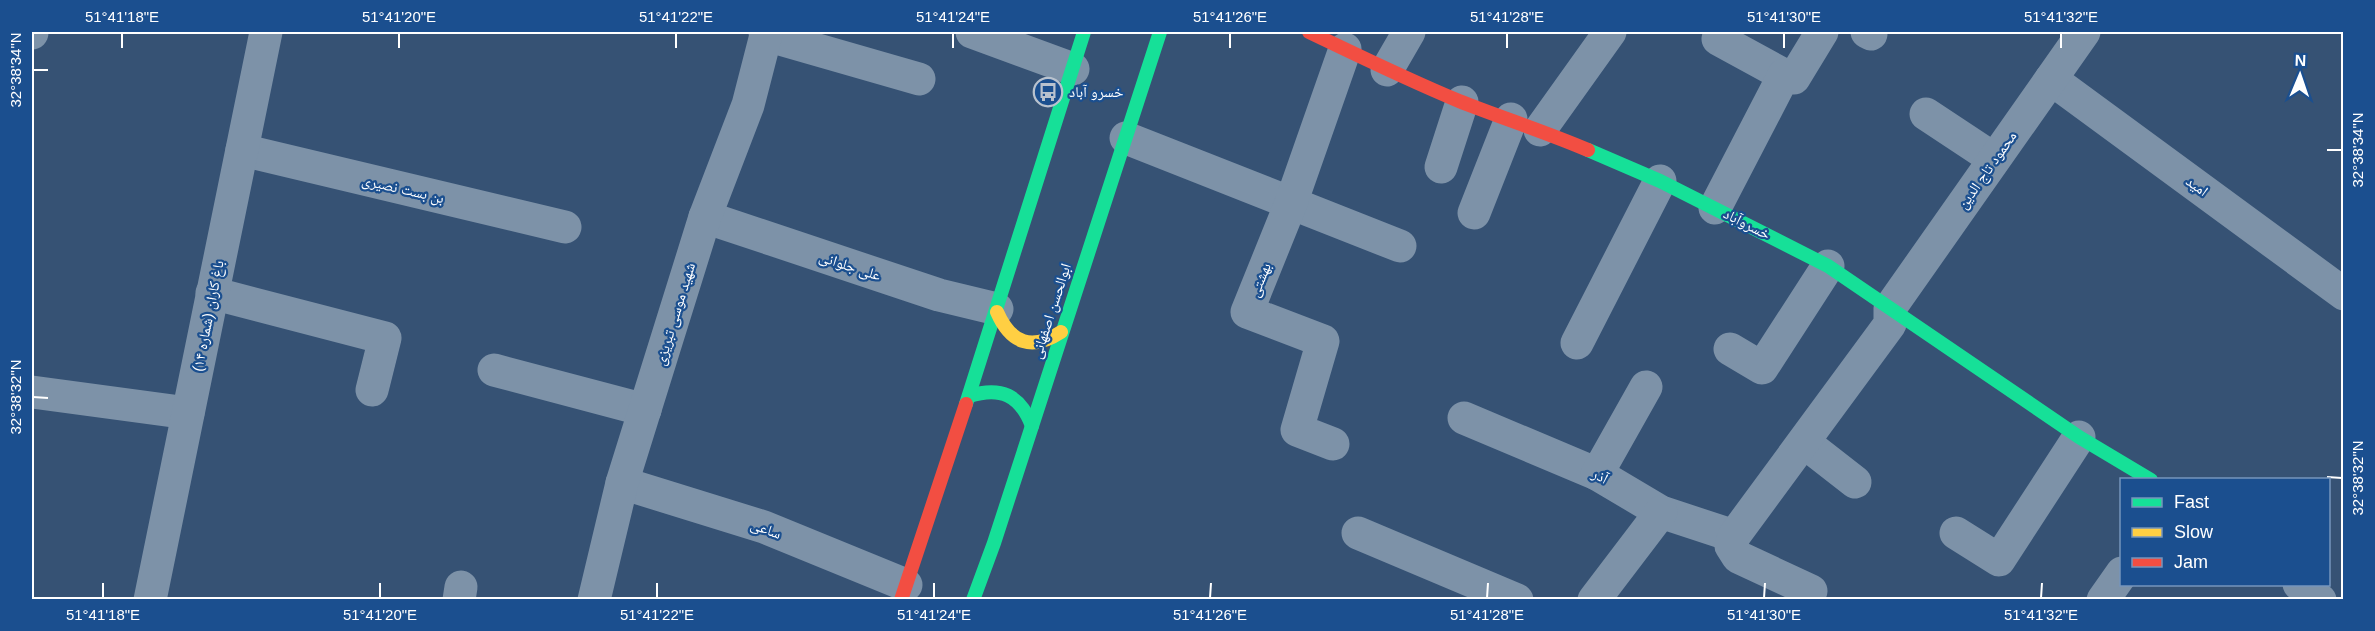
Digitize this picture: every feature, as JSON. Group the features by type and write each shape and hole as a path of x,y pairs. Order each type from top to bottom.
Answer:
{"main road":[{"path":"903,592 997,310 1084,32"},
{"name":"ابوالحسن اصفهانی","path":"973,600 1160,32"},
{"name":"خسروآباد","path":"1310,32 1387,70 1462,102 1525,125 1660,181 1828,266 2079,437 2148,478"},
{"path":"997,310 1005,330 1022,342 1033,344 1043,342 1061,332"},
{"path":"969,396 991,390 1013,397 1029,414 1032,426"}],"street":[{"name":"باغ کاران (شماره ۱۴)","path":"150,600 266,32"},
{"path":"972,32 1073,69"},
{"path":"1387,70 1408,32"},
{"path":"1474,213 1525,125 1610,32"},
{"path":"1722,32 1718,39 1784,75 1794,78 1822,32"},
{"name":"محمود تاج الدین","path":"1734,536 1805,443 1890,324 1890,308 2084,32"},
{"path":"766,33 919,79"},
{"name":"شهید موسی تبریزی","path":"594,600 622,483 705,218 748,105 766,33"},
{"name":"بهشتی","path":"1333,444 1297,430 1323,341 1247,312 1291,203 1345,49"},
{"path":"1715,208 1784,75"},
{"name":"امید","path":"2051,79 2343,294"},
{"path":"1441,167 1462,102"},
{"path":"1926,114 1994,159"},
{"path":"1126,138 1401,246"},
{"name":"بن بست نصیری","path":"242,150 565,227"},
{"path":"1577,343 1660,181"},
{"name":"علی جلوانی","path":"705,218 939,295 997,310"},
{"path":"1730,349 1762,368 1828,266"},
{"path":"212,293 385,338 372,390"},
{"path":"494,370 645,410"},
{"path":"1597,474 1646,387"},
{"path":"32,392 188,413"},
{"name":"آذر","path":"1464,418 1597,474 1661,512 1734,536"},
{"path":"1956,533 1999,560 2079,437"},
{"path":"1805,443 1855,482"},
{"name":"ساعی","path":"622,483 764,527 903,592"},
{"path":"1594,600 1661,512"},
{"path":"1358,533 1517,600"},
{"path":"1734,536 1731,546 1738,557 1811,591"},
{"path":"2103,600 2120,574"},
{"path":"2301,586 2320,600"}],"traffic: fast":[{"path":"966,404 1084,32"},
{"path":"973,600 994,543 1160,32"},
{"path":"1588,150 1660,181 1828,266 2079,437 2148,478"},
{"path":"969,396 991,392 1008,396 1022,407 1032,426"}],"traffic: slow":[{"path":"997,312 1009,331 1023,341 1041,341 1061,332"}],"traffic: jam":[{"path":"1309,32 1440,93 1588,150"},
{"path":"901,600 966,404"}],"place":[{"name":"خسرو آباد","path":"1048,92"}]}
